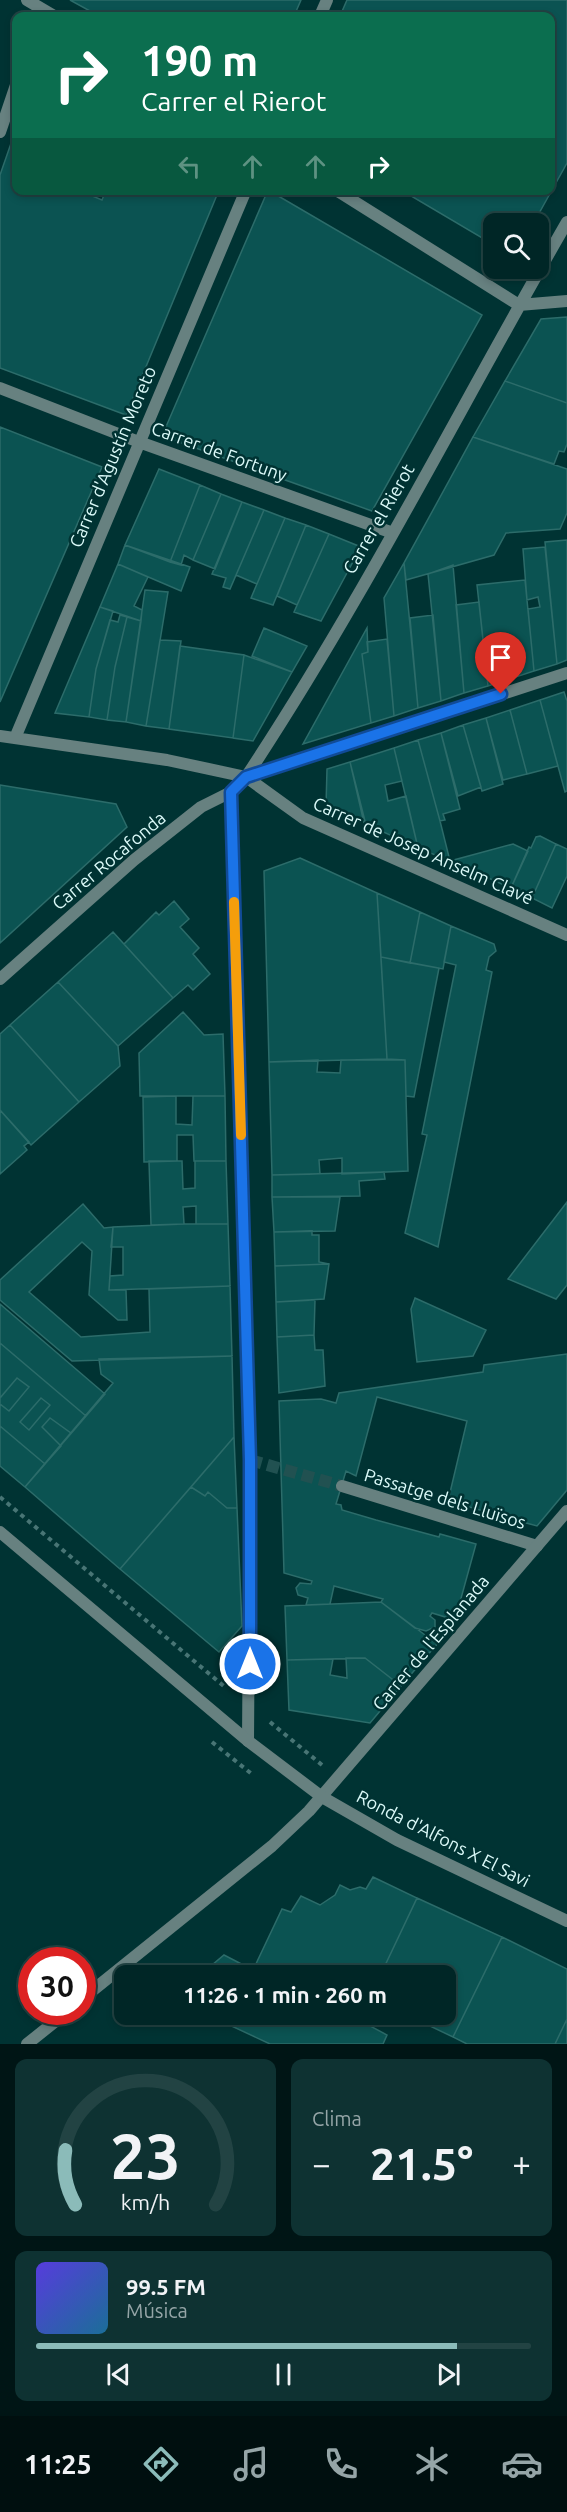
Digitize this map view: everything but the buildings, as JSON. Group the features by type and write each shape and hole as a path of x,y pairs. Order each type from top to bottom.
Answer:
{"street":[{"path":"27,0 43,9"},
{"path":"0,132 12,97"},
{"name":"Carrer d'Agustín Moreto","path":"15,738 244,195"},
{"path":"344,195 519,305 567,301"},
{"name":"Carrer el Rierot","path":"246,777 393,533 567,222"},
{"name":"Carrer de Fortuny","path":"0,388 139,442 393,533"},
{"path":"246,777 567,673"},
{"name":"Carrer de Josep Anselm Clavé","path":"0,736 167,760 246,777 303,818 567,935"},
{"name":"Carrer Rocafonda","path":"0,979 134,860 201,807 231,792 246,777"},
{"path":"231,792 250,1460 248,1741"},
{"name":"Passatge dels Lluïsos","path":"342,1486 537,1546"},
{"name":"Carrer de l'Esplanada","path":"96,1988 272,1846 322,1797 567,1511"},
{"name":"Ronda d'Alfons X El Savi","path":"0,1532 248,1741 322,1797 397,1840 567,1921"},
{"path":"27,2044 51,2025"}],"path":[{"path":"0,1497 249,1706 339,1778"}],"tunnel":[{"path":"250,1460 342,1486"}],"slow traffic":[{"path":"234,902 241,1135"}],"route":[{"path":"250,1664 250,1460 231,792 246,777 501,694"}]}
